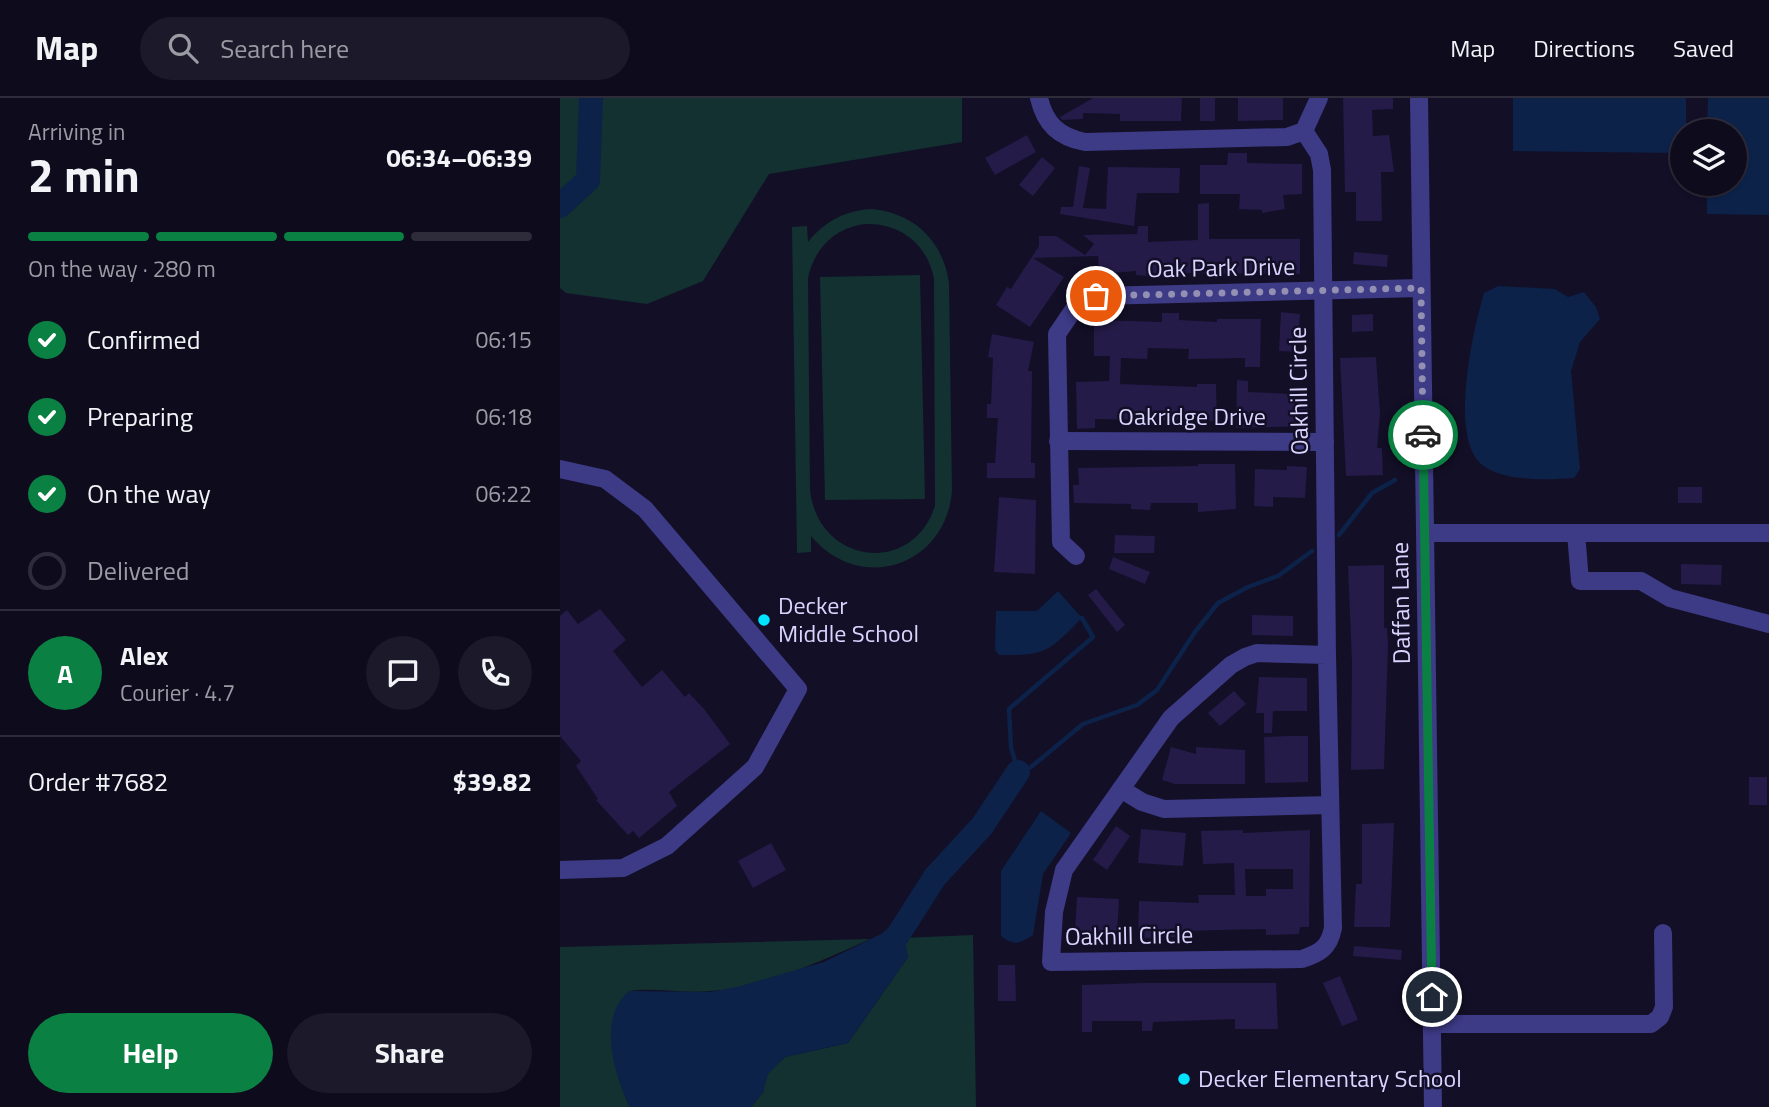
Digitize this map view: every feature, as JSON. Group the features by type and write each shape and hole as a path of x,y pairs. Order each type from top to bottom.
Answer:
{"street":[{"path":"1039,98 1050,126 1072,140 1085,142 1267,140 1304,131 1319,98"},
{"name":"Daffan Lane","path":"1419,98 1433,1107"},
{"name":"Oakhill Circle","path":"1304,131 1319,155 1322,170 1333,928 1330,942 1320,953 1301,959 1051,962 1054,912 1065,870 1171,718 1231,665 1257,653 1327,655"},
{"name":"Oak Park Drive","path":"1076,556 1061,542 1057,334 1074,309 1096,296 1421,288"},
{"name":"Oakridge Drive","path":"1058,441 1325,442"},
{"path":"560,468 605,479 645,509 798,689 755,767 667,846 622,868 560,870"},
{"path":"1425,533 1769,534"},
{"path":"1576,533 1580,581 1641,581 1670,598 1769,624"},
{"path":"1121,789 1143,802 1164,809 1330,805"},
{"path":"1432,1024 1651,1024 1660,1017 1664,1007 1663,933"}],"green space":[{"path":"560,98 962,98 962,142 769,174 703,281 647,304 566,293 560,288"},
{"path":"870,209 900,216 923,231 940,254 949,283 952,491 946,517 934,538 918,554 898,564 876,567 853,564 831,554 811,536 811,552 797,553 792,227 807,226 808,242 835,219","holes":["855,226 891,227 911,238 926,256 934,279 935,506 923,529 907,544 887,552 867,552 847,546 830,534 817,515 810,490 808,278 815,258 836,235"]},
{"path":"920,275 925,499 825,500 820,277"},
{"path":"973,935 976,1107 751,1107 763,1092 767,1074 785,1057 848,1043 908,957 902,938"},
{"path":"870,939 772,979 731,989 701,992 629,991 621,1001 617,1014 615,1047 620,1080 630,1107 560,1107 560,947"}],"water":[{"path":"1513,98 1686,98 1686,119 1670,119 1670,153 1513,151"},
{"path":"1708,98 1769,98 1769,215 1707,214 1707,196 1747,196 1747,119 1707,119"},
{"path":"1498,286 1555,289 1568,297 1584,292 1596,307 1600,319 1580,342 1571,371 1580,469 1574,478 1526,478 1501,474 1481,464 1471,450 1466,430 1465,407 1474,331 1484,293"},
{"path":"1058,591 1082,618 1062,638 1046,649 1028,654 999,655 995,650 996,611 1037,611"},
{"path":"1041,811 1071,833 1043,874 1033,935 1020,942 1013,942 1001,936 1001,871"},
{"path":"891,929 905,941 908,957 848,1043 785,1057 768,1074 763,1092 751,1107 630,1107 614,1063 611,1031 619,1002 629,991 710,992 737,987 824,962"}],"building":[{"path":"1093,98 1182,98 1181,121 1120,121 1120,114 1083,113 1083,119 1062,120 1060,117"},
{"path":"1200,98 1215,98 1215,121 1200,121"},
{"path":"1238,98 1283,98 1283,120 1238,121"},
{"path":"1343,98 1393,98 1393,109 1372,110 1373,136 1389,135 1394,172 1381,172 1382,221 1356,221 1356,192 1345,192"},
{"path":"1027,135 1036,152 995,175 985,158"},
{"path":"1228,153 1247,153 1247,163 1302,164 1302,194 1283,195 1285,209 1262,213 1262,210 1239,209 1240,194 1200,194 1200,165 1227,165"},
{"path":"1042,157 1055,168 1033,196 1019,185"},
{"path":"1079,166 1090,168 1083,208 1106,209 1108,167 1180,168 1179,193 1137,193 1134,226 1060,214 1061,207 1073,207"},
{"path":"1209,203 1209,239 1300,239 1300,274 1179,273 1179,276 1162,277 1136,275 1136,271 1099,274 1098,256 1033,258 1064,277 1030,327 996,305 1007,287 1011,289 1039,246 1039,236 1056,236 1085,255 1094,244 1083,235 1137,234 1138,226 1148,226 1148,242 1198,240 1198,204"},
{"path":"1354,252 1388,255 1387,267 1353,264"},
{"path":"1281,312 1300,314 1297,352 1279,351"},
{"path":"1162,313 1179,313 1179,320 1217,322 1217,319 1261,319 1260,367 1245,367 1245,358 1188,359 1189,349 1148,348 1147,359 1121,358 1120,384 1197,387 1197,384 1216,384 1217,421 1095,419 1095,428 1077,429 1076,382 1109,381 1110,356 1094,356 1094,320 1162,322"},
{"path":"1373,314 1373,331 1352,332 1352,315"},
{"path":"992,334 1034,342 1028,371 1032,371 1031,463 1035,463 1035,478 987,478 987,463 995,463 998,418 987,418 987,404 991,404 993,358 988,357"},
{"path":"1376,357 1380,414 1377,448 1382,448 1383,475 1346,476 1340,358"},
{"path":"1237,380 1248,381 1248,392 1291,394 1290,389 1306,388 1310,426 1236,428"},
{"path":"1235,464 1236,509 1198,512 1198,503 1151,503 1150,510 1131,509 1131,504 1074,503 1073,485 1079,485 1078,468"},
{"path":"1287,466 1307,467 1305,498 1273,497 1273,507 1254,506 1255,469 1287,470"},
{"path":"1678,487 1702,487 1702,503 1678,503"},
{"path":"999,497 1036,500 1035,574 994,572"},
{"path":"1115,535 1155,536 1154,553 1114,553"},
{"path":"1113,557 1150,572 1145,584 1109,569"},
{"path":"1681,564 1722,565 1721,585 1681,584"},
{"path":"1384,565 1384,628 1387,628 1388,646 1384,769 1351,770 1352,662 1348,566"},
{"path":"1096,589 1125,625 1117,632 1088,595"},
{"path":"600,609 626,640 613,651 642,687 662,670 685,697 689,693 704,709 730,744 669,792 677,806 639,838 633,831 628,835 596,800 598,799 576,766 581,761 560,736 560,616 567,610 578,624"},
{"path":"1252,615 1293,616 1293,636 1252,635"},
{"path":"1259,677 1307,678 1307,711 1273,711 1272,733 1264,733 1264,713 1256,713"},
{"path":"1234,691 1246,704 1220,726 1208,713"},
{"path":"1308,736 1308,782 1265,783 1264,737"},
{"path":"1171,747 1196,754 1196,747 1245,750 1245,784 1175,784 1162,780"},
{"path":"1749,777 1767,777 1767,805 1749,805"},
{"path":"1394,823 1390,927 1354,927 1356,884 1362,884 1362,824"},
{"path":"1116,826 1130,836 1107,870 1093,860"},
{"path":"1141,829 1186,833 1183,866 1138,863"},
{"path":"1243,830 1243,833 1310,830 1309,927 1300,927 1299,934 1266,935 1266,929 1217,930 1189,931 1189,937 1138,938 1139,901 1199,903 1198,895 1235,895 1234,863 1203,864 1201,831","holes":["1245,869 1293,869 1293,889 1266,889 1266,896 1246,896"]},
{"path":"771,843 786,870 753,888 738,861"},
{"path":"1077,897 1119,899 1117,934 1075,932"},
{"path":"1354,946 1402,950 1401,960 1353,956"},
{"path":"998,965 1015,965 1016,1001 998,1001"},
{"path":"1340,976 1358,1020 1342,1026 1323,983"},
{"path":"1276,983 1278,1029 1235,1029 1235,1019 1153,1022 1152,1031 1142,1031 1142,1021 1092,1021 1092,1032 1082,1032 1082,985"}],"waterway":[{"path":"560,206 588,180 591,98"},
{"path":"1339,535 1372,493 1395,480"},
{"path":"1082,618 1093,637 1009,709 1011,747 1018,772 1031,767 1083,724 1137,705 1157,690 1195,632 1218,603 1248,587 1278,576 1312,551"},
{"path":"875,956 898,935 935,877 982,826 1018,772"}],"way so far":[{"path":"1096,296 1421,288 1423,435"}],"place":[{"name":"Decker Middle School","path":"764,620"},
{"name":"Decker Elementary School","path":"1184,1079"}],"route":[{"path":"1423,435 1432,997"}]}
